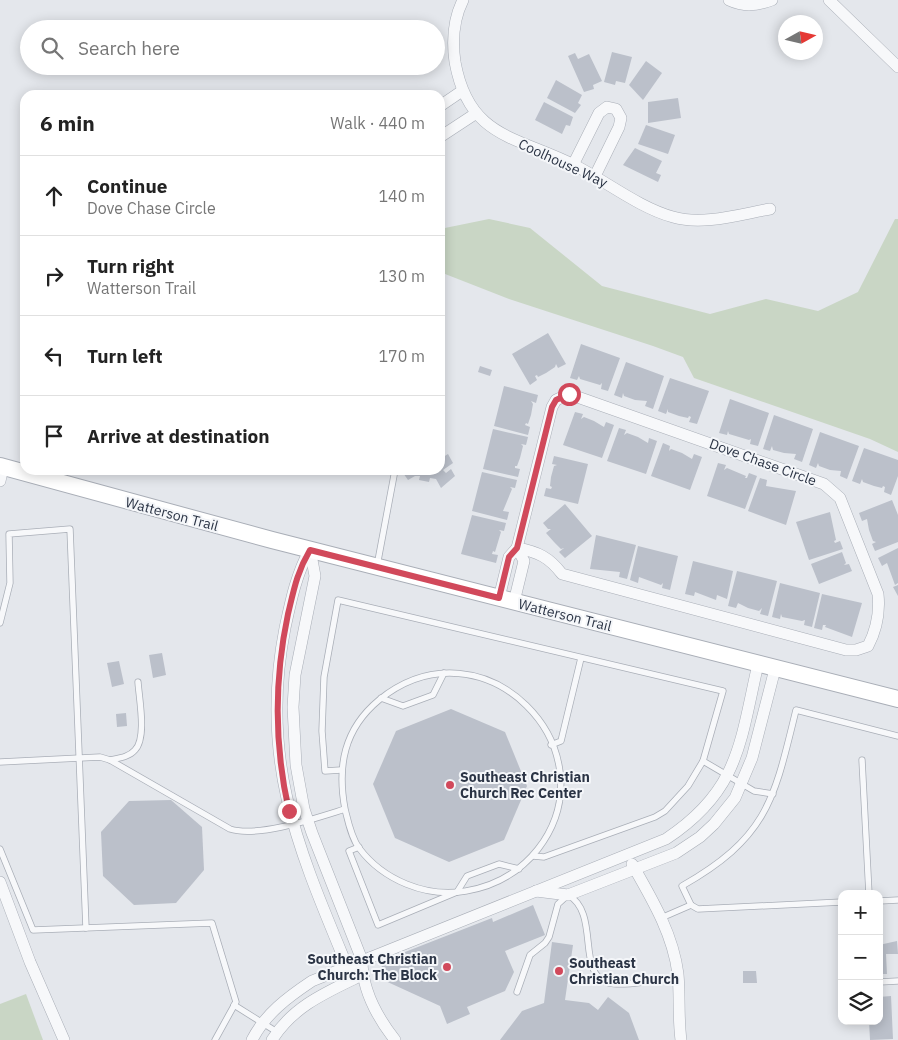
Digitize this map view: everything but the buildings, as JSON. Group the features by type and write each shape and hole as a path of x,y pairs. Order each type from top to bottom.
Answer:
{"main road":[{"name":"Watterson Trail","path":"1,471 898,700"}],"street":[{"name":"Coolhouse Way","path":"463,0 454,26 453,48 462,91 476,114 503,134 573,165 657,211 674,218 698,220 770,209"},
{"path":"728,0 752,6 772,0"},
{"path":"829,0 898,67"},
{"path":"445,103 462,91"},
{"path":"573,165 598,113 607,107 616,109 622,118 595,176"},
{"path":"445,134 476,114"},
{"name":"Dove Chase Circle","path":"506,600 509,557 517,548 552,407 556,400 569,394 824,484 834,491 840,498 878,594 880,608 877,624 868,646 856,650 846,650 562,574 551,560 542,554 517,548"},
{"path":"310,550 315,576 298,652 293,707 296,765 308,820 362,960 362,976 378,1015 395,1040"},
{"path":"310,550 298,570 282,646 276,696 280,762 293,824 304,862 347,966 362,976"},
{"path":"252,1040 262,1022 292,994 312,981 666,839 681,829 710,804 728,775 739,746 758,664"},
{"path":"535,891 568,895 635,870 676,852 700,837 726,811 742,784 752,758 775,668"},
{"path":"627,855 662,918 671,943 678,978 679,1037"},
{"path":"568,895 577,881 591,868"},
{"path":"0,882 64,1040"},
{"path":"275,1036 298,1010 314,998 362,976"}],"lane":[{"path":"376,567 394,475"},
{"path":"0,623 10,583 9,534 70,529 86,928"},
{"path":"341,770 325,770 322,731 324,677 338,600 722,691 703,761 674,803 655,817 544,857 533,856"},
{"path":"552,745 561,741 581,658"},
{"path":"381,698 403,706 433,695 444,673"},
{"path":"444,673 470,674 498,684 518,696 536,715 552,745 561,788 553,826 533,856 519,869 495,884 457,892 439,893 418,888 396,879 378,868 359,847 344,809 340,785 341,770 352,734 363,716 381,698 408,682 444,673"},
{"path":"0,762 78,758 110,760 128,756 135,751 141,738 138,682"},
{"path":"838,902 698,909 691,905 682,886 720,862 742,843 756,825 773,794 796,710 898,736"},
{"path":"110,760 230,829 247,832 293,824 344,809"},
{"path":"862,760 868,890"},
{"path":"703,761 761,794 773,794"},
{"path":"359,847 349,851 378,925 457,892 467,876 499,864 519,869"},
{"path":"0,849 32,930"},
{"path":"517,992 530,955 545,943 549,937 558,904 568,895 578,903 589,933 590,963 593,970 602,979 614,984 678,978"},
{"path":"883,900 898,900"},
{"path":"662,918 691,905"},
{"path":"18,930 212,923 236,1002 215,1040"},
{"path":"883,982 898,981"},
{"path":"234,1005 262,1022 275,1036"}],"green space":[{"path":"489,219 530,228 602,286 710,314 766,299 818,311 858,292 895,219 898,219 898,452 870,439 694,378 683,357 509,299 445,274 445,228"},
{"path":"26,994 43,1040 0,1040 0,1004"}],"place":[{"name":"Southeast Christian Church Rec Center","path":"450,785"},
{"name":"Southeast Christian Church: The Block","path":"447,967"},
{"name":"Southeast Christian Church","path":"559,971"}],"route":[{"path":"289,811 284,790 278,741 276,696 278,670 298,570 310,550 499,598 509,557 517,548 552,407 556,400 569,394"}]}
